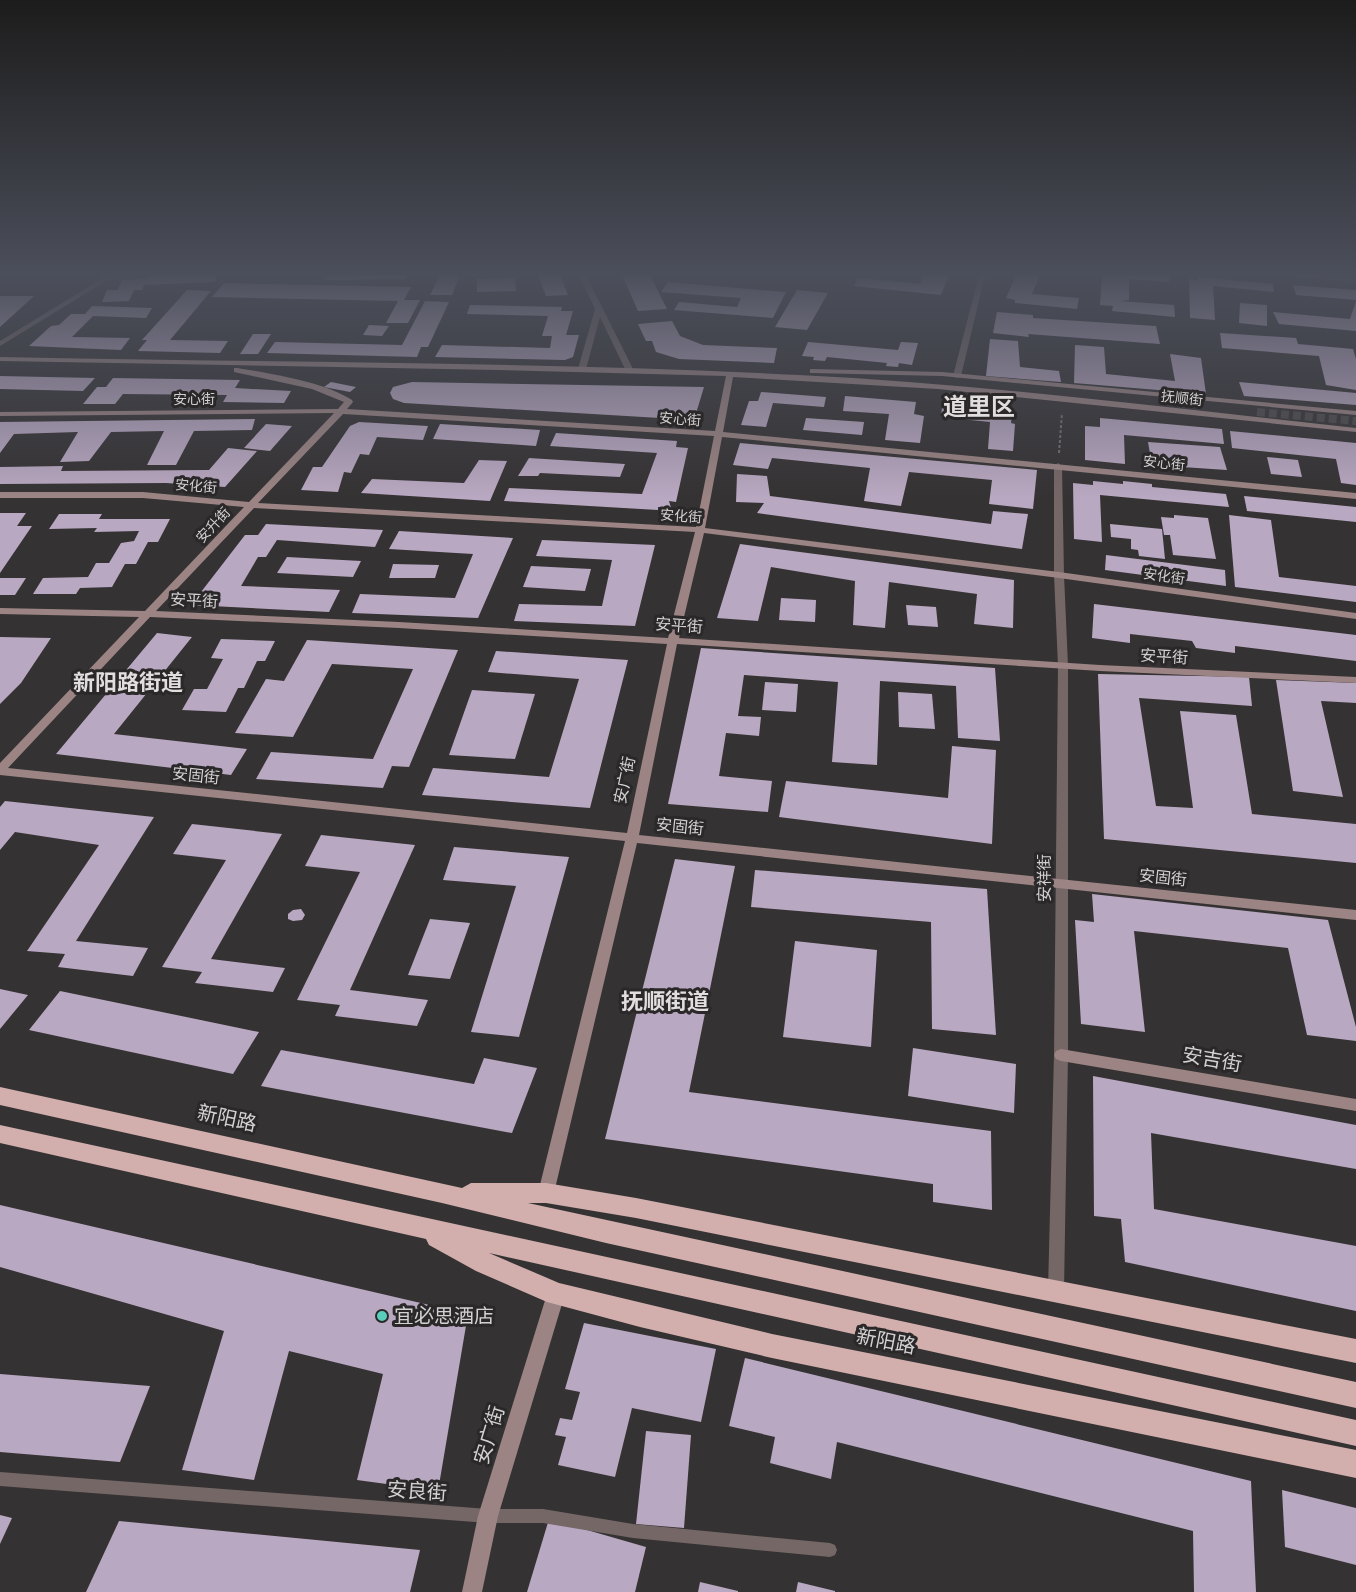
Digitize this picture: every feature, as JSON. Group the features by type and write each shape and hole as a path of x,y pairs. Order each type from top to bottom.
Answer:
{"highway":[{"name":"新阳路","path":"0,1096 442,1193 606,1232 1356,1395"},
{"name":"新阳路","path":"0,1134 1356,1433"},
{"name":"新阳路","path":"442,1193 546,1192 1056,1290 1356,1351"},
{"name":"新阳路","path":"421,1227 485,1263 556,1294 772,1346 1356,1464"}],"street":[{"path":"582,369 587,349"},
{"path":"619,349 630,371"},
{"path":"957,376 964,349"},
{"path":"0,359 214,365 308,364 630,371"},
{"path":"214,365 264,375 344,397 349,402 341,411"},
{"name":"抚顺街","path":"630,371 736,368 792,371 948,382 1257,412"},
{"name":"抚顺街","path":"630,371 730,374 896,384 1356,430"},
{"name":"抚顺街","path":"792,371 857,371 957,376 1356,414"},
{"name":"安广街","path":"546,1192 632,837 673,640 700,530 730,374"},
{"name":"安心街","path":"0,414 341,411 717,434 1356,496"},
{"name":"安升街","path":"0,771 341,411"},
{"name":"安祥街","path":"1056,1290 1063,666 1058,466"},
{"name":"安化街","path":"0,495 143,495 250,505 700,530 1059,575 1356,616"},
{"name":"安平街","path":"0,611 150,612 673,640 1063,666 1356,680"},
{"name":"安固街","path":"0,771 1356,915"},
{"name":"安吉街","path":"1060,1055 1356,1105"},
{"name":"安广街","path":"472,1592 488,1516 556,1294"}],"lane":[{"name":"安良街","path":"0,1479 488,1516 543,1516 633,1531 830,1550"}],"path":[{"path":"1058,466 1063,399"}],"building":[{"path":"139,349 222,349 220,353 138,351"},
{"path":"243,349 261,349 258,354 240,354"},
{"path":"270,349 420,349 417,357 267,353"},
{"path":"439,349 575,349 573,357 565,360 435,357"},
{"path":"655,349 777,349 774,363 679,359 656,352"},
{"path":"805,349 916,349 912,365 899,363 898,367 886,366 887,363 827,357 825,361 813,360 814,357 802,356"},
{"path":"989,349 1019,349 1020,367 1059,371 1061,382 986,376"},
{"path":"1075,349 1104,349 1106,374 1175,381 1170,354 1201,358 1206,394 1074,383"},
{"path":"1238,349 1353,349 1356,359 1356,390 1326,385 1319,356"},
{"path":"0,376 95,378 83,391 0,389"},
{"path":"113,378 240,380 235,388 291,391 284,403 223,402 227,395 123,394 115,404 83,404 97,387 106,387"},
{"path":"331,382 356,387 350,392 324,387"},
{"path":"412,382 704,387 694,420 404,403 393,399 390,393 393,387"},
{"path":"1239,382 1356,393 1356,405 1244,396"},
{"path":"761,392 826,397 824,407 773,403 766,427 741,425 749,401 758,401"},
{"path":"845,396 916,402 914,414 924,416 920,443 885,440 889,414 843,411"},
{"path":"942,407 1012,413 1011,423 1015,424 1013,451 988,449 990,422 941,417"},
{"path":"806,418 864,422 862,435 803,430"},
{"path":"1100,418 1222,429 1224,444 1124,435 1125,464 1085,460 1085,426 1100,427"},
{"path":"255,419 252,430 194,431 176,465 147,465 164,431 111,432 89,461 60,462 78,432 14,434 0,453 0,422"},
{"path":"359,422 428,426 423,440 377,437 369,455 360,454 351,473 344,472 338,492 301,490 313,467 322,467 350,426"},
{"path":"266,424 292,426 270,451 244,448"},
{"path":"440,424 540,430 536,446 433,439"},
{"path":"1230,431 1356,443 1356,485 1341,483 1336,459 1232,448"},
{"path":"556,433 677,441 676,447 688,448 676,502 669,501 671,508 658,507 658,510 504,501 509,488 642,494 657,453 550,446"},
{"path":"1148,442 1220,447 1227,470 1152,465"},
{"path":"740,443 1037,470 1033,509 989,504 992,480 909,472 901,506 864,501 870,468 772,458 768,469 733,465"},
{"path":"228,448 257,451 225,487 166,483 0,484 0,467 63,466 61,471 209,470"},
{"path":"1267,457 1298,460 1302,477 1271,474"},
{"path":"529,458 625,464 620,477 540,473 538,476 518,476"},
{"path":"479,460 507,461 490,501 361,493 372,479 464,483"},
{"path":"737,474 767,476 770,496 991,524 993,511 1028,514 1022,549 757,513 764,503 736,502"},
{"path":"1093,481 1123,484 1123,481 1152,484 1152,487 1226,494 1229,507 1100,495 1102,542 1074,539 1073,483 1093,485"},
{"path":"1244,496 1356,507 1356,522 1247,511"},
{"path":"0,513 26,513 17,526 32,526 0,573"},
{"path":"59,514 102,514 99,519 170,519 158,542 148,542 136,564 125,564 112,587 80,588 76,594 33,594 43,578 88,577 96,563 109,563 121,543 134,541 139,531 94,532 97,528 49,529"},
{"path":"1174,515 1208,518 1216,559 1173,555 1170,535 1164,535 1161,517 1174,518"},
{"path":"1229,515 1271,520 1279,577 1356,586 1356,602 1235,587"},
{"path":"266,524 383,530 375,547 277,540 266,557 258,557 241,586 340,590 329,612 191,605 245,535 258,535"},
{"path":"1110,524 1162,529 1165,559 1139,556 1138,550 1131,549 1131,539 1111,537"},
{"path":"399,531 513,538 478,618 352,613 360,594 455,598 473,554 389,549"},
{"path":"542,540 655,545 635,626 514,621 519,604 602,606 612,560 536,556"},
{"path":"740,544 1014,580 1013,628 974,624 977,594 889,582 885,628 853,625 855,581 771,567 758,621 717,618"},
{"path":"1106,555 1225,570 1226,586 1105,570"},
{"path":"287,557 361,561 353,577 277,573"},
{"path":"393,564 439,565 435,578 389,578"},
{"path":"531,566 591,569 585,591 523,587"},
{"path":"0,578 26,578 15,595 0,595"},
{"path":"781,598 816,600 815,622 779,620"},
{"path":"1094,604 1356,635 1356,661 1235,646 1235,653 1196,648 1192,641 1130,634 1130,643 1092,638"},
{"path":"906,605 936,607 938,627 908,625"},
{"path":"157,633 192,637 114,734 247,749 231,775 56,754"},
{"path":"0,637 51,638 21,683 0,704"},
{"path":"221,639 275,641 265,661 257,661 244,688 238,688 226,712 182,710 194,689 207,689 223,659 211,658"},
{"path":"307,640 458,650 409,767 392,766 383,788 256,779 271,752 373,759 413,669 332,664 293,737 235,733 266,679 284,681"},
{"path":"701,648 995,668 1000,741 958,738 956,686 880,681 877,765 832,762 838,682 744,675 738,716 761,717 759,736 726,733 719,776 772,781 768,812 668,804"},
{"path":"496,651 628,660 590,808 422,795 433,768 549,777 579,679 488,672"},
{"path":"1098,674 1249,677 1252,706 1139,698 1156,806 1193,808 1180,711 1236,715 1252,814 1356,824 1356,863 1104,839"},
{"path":"1276,680 1356,683 1356,703 1321,701 1343,797 1293,791"},
{"path":"765,682 798,684 796,712 762,710"},
{"path":"472,690 535,694 515,759 449,755"},
{"path":"898,692 932,694 935,729 899,727"},
{"path":"952,746 996,750 992,844 779,817 786,781 948,798"},
{"path":"5,801 154,817 76,941 148,948 133,976 58,967 65,954 27,951 99,845 15,832 0,850 0,807"},
{"path":"192,824 282,834 211,959 285,968 273,992 195,983 202,972 162,967 226,860 173,854"},
{"path":"321,835 415,845 350,990 428,1000 417,1026 335,1016 340,1005 297,1000 360,872 305,866"},
{"path":"454,847 569,857 519,1037 471,1032 516,886 443,880"},
{"path":"675,859 735,866 689,1092 991,1131 992,1210 933,1202 933,1184 605,1139"},
{"path":"755,870 987,889 996,1035 932,1029 931,922 751,907"},
{"path":"1092,894 1328,920 1356,1027 1356,1041 1307,1035 1288,948 1134,931 1145,1032 1081,1024 1075,920 1094,922"},
{"path":"301,909 305,915 302,920 288,919 288,914 293,910"},
{"path":"430,919 470,923 450,979 408,975"},
{"path":"795,941 877,950 871,1047 783,1037"},
{"path":"0,989 28,995 0,1029"},
{"path":"60,991 259,1032 233,1074 29,1030"},
{"path":"913,1048 1016,1064 1014,1113 908,1096"},
{"path":"281,1050 474,1084 484,1058 537,1068 512,1133 261,1086"},
{"path":"1093,1076 1356,1125 1356,1169 1151,1133 1154,1209 1356,1246 1356,1311 1125,1262 1121,1219 1094,1216"},
{"path":"0,1205 468,1314 438,1491 357,1480 383,1374 289,1351 254,1480 182,1470 224,1331 0,1267"},
{"path":"584,1323 716,1349 701,1422 632,1408 615,1477 558,1465 566,1437 555,1435 560,1418 572,1420 580,1392 565,1389"},
{"path":"745,1358 1251,1481 1256,1592 1194,1592 1193,1531 837,1442 831,1479 770,1463 775,1437 729,1426"},
{"path":"0,1374 150,1386 120,1462 0,1452"},
{"path":"646,1431 691,1435 684,1528 636,1524"},
{"path":"1282,1490 1356,1508 1356,1565 1285,1547"},
{"path":"0,1515 12,1518 0,1544"},
{"path":"549,1519 646,1547 635,1592 527,1592"},
{"path":"119,1521 420,1550 410,1592 86,1592"},
{"path":"700,1582 738,1591 738,1592 698,1592"},
{"path":"798,1582 835,1591 835,1592 796,1592"}],"tunnel":[{"path":"1257,412 1356,421"}],"place":[{"name":"宜必思酒店","path":"382,1316"}],"district":[{"name":"道里区","path":"979,406"},
{"name":"新阳路街道","path":"128,682"},
{"name":"抚顺街道","path":"665,1001"}]}
